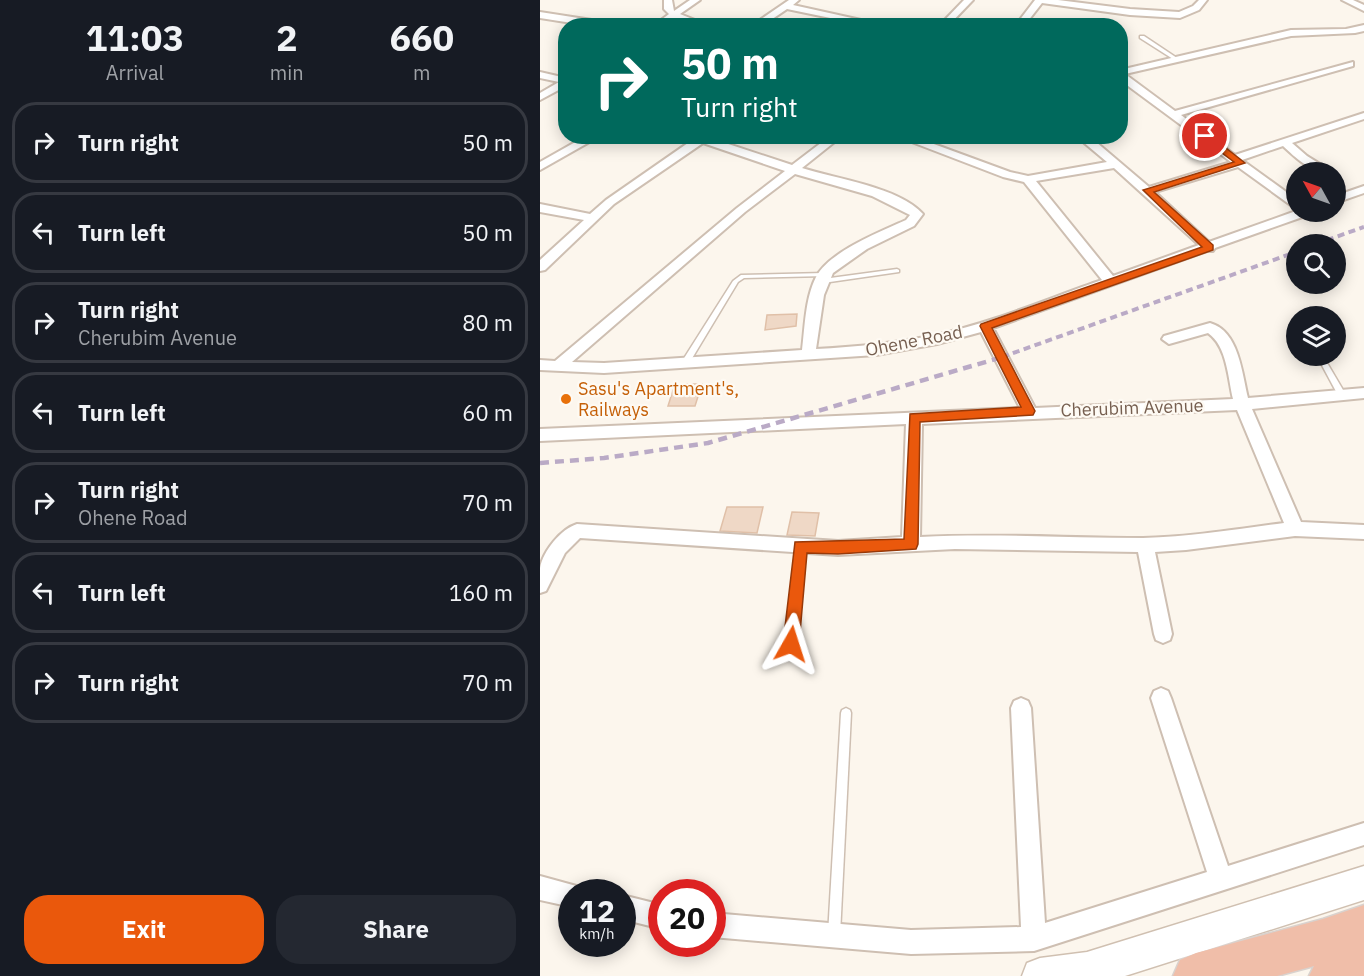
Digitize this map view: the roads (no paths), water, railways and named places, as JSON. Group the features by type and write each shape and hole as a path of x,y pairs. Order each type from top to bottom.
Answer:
{"highway":[{"path":"1196,976 1323,941 1364,927"},
{"path":"1332,976 1364,965"}],"main road":[{"path":"1040,976 1087,970 1364,883"}],"street":[{"path":"668,0 668,9 674,15 683,18"},
{"path":"669,18 696,0"},
{"path":"768,18 795,0"},
{"path":"952,18 969,0"},
{"path":"1025,18 1039,0 1130,12 1180,15 1196,8 1203,0"},
{"path":"1346,0 1364,8"},
{"path":"787,6 845,18"},
{"path":"540,15 559,18"},
{"path":"1128,72 1175,58 1298,32 1347,32 1363,29"},
{"path":"1174,114 1350,64"},
{"path":"540,75 558,80"},
{"path":"1128,80 1286,197"},
{"path":"540,97 558,87"},
{"path":"1148,190 1364,116"},
{"path":"1285,142 1309,162"},
{"path":"540,167 582,144"},
{"path":"540,267 610,202 695,144"},
{"path":"721,144 793,170 892,200 917,214 910,222 873,240 823,278 808,355"},
{"path":"559,365 741,210 827,144"},
{"path":"923,144 1008,175 1028,179 1116,164"},
{"path":"1091,144 1148,190 1209,248"},
{"path":"1028,179 1111,282"},
{"path":"1346,196 1364,189"},
{"path":"540,208 591,218"},
{"name":"Ohene Road","path":"540,364 604,368 685,363 876,350 937,339 985,326 1286,219"},
{"path":"985,326 1029,411"},
{"path":"1169,339 1210,328 1219,334 1228,348 1242,404 1295,529"},
{"name":"Cherubim Avenue","path":"540,435 1029,411 1242,404 1364,393"},
{"path":"911,544 914,418"},
{"path":"540,585 559,547 566,538 577,531 838,548 955,542 1144,545 1186,543 1295,529 1364,532"},
{"path":"1144,545 1163,634"},
{"path":"1161,698 1221,880"},
{"path":"1021,708 1034,939"},
{"path":"726,926 911,942 1034,939 1364,834"},
{"path":"540,888 558,892"}],"lane":[{"path":"1142,37 1175,58"},
{"path":"685,363 736,281 743,276 823,278 897,271"},
{"path":"1326,366 1342,395"},
{"path":"791,644 800,547"},
{"path":"834,935 846,713"}],"railway":[{"path":"1344,234 1364,227"},
{"path":"1002,357 1286,256"},
{"path":"540,463 604,458 708,443 1006,356"}],"place":[{"name":"Sasu's Apartment's, Railways","path":"566,399"}]}
